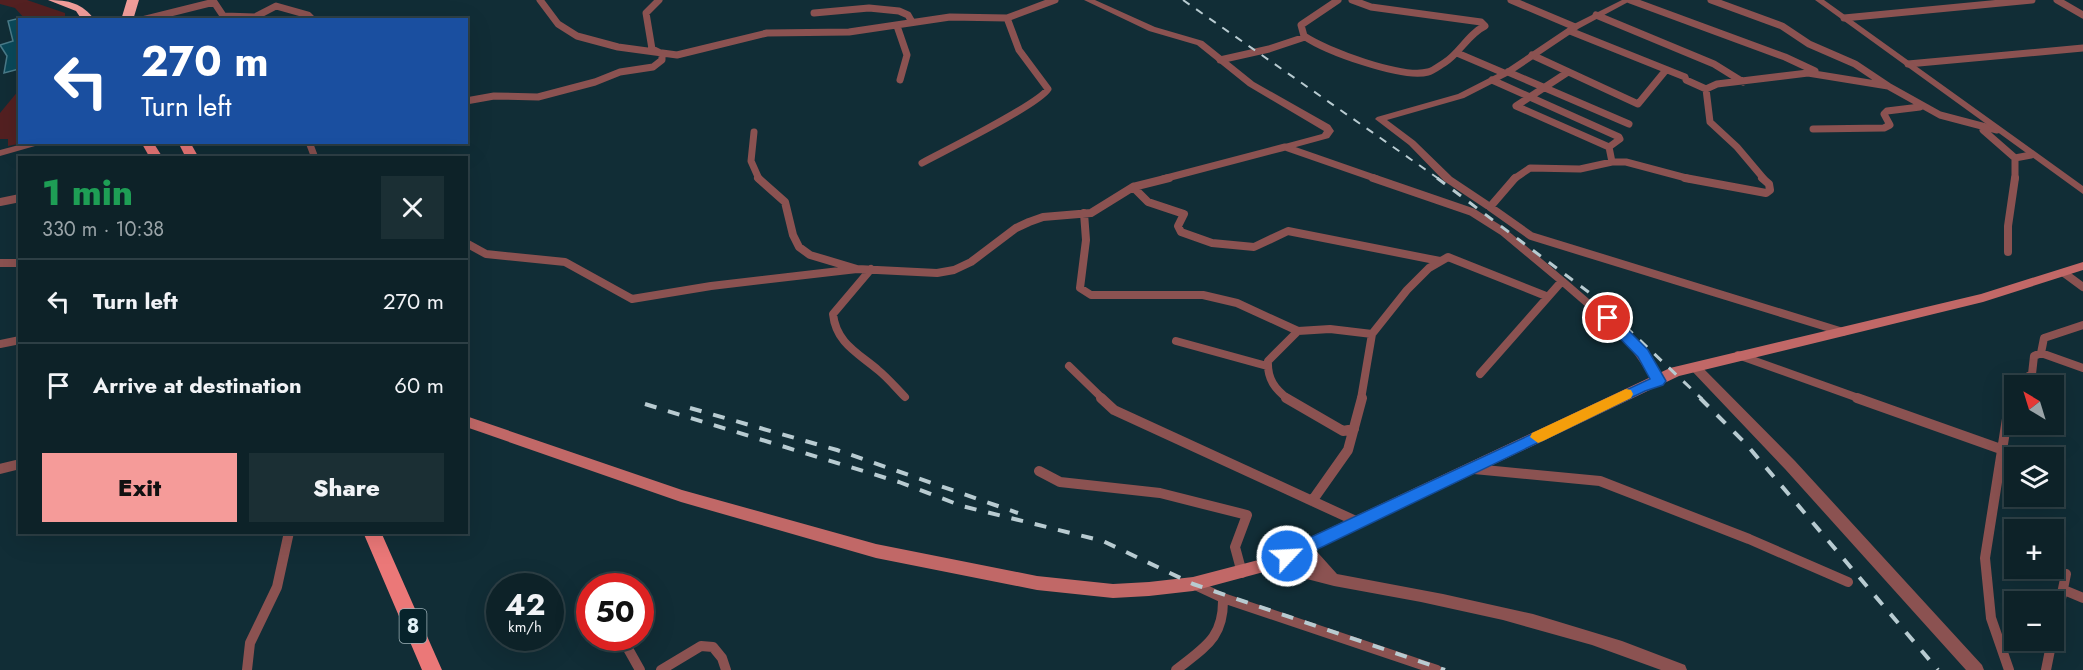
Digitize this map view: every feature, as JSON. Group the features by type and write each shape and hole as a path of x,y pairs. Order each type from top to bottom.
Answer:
{"highway":[{"path":"54,0 80,9 89,18"},
{"path":"91,18 92,0"},
{"path":"120,0 125,18"},
{"path":"127,18 133,0"}],"main road":[{"path":"468,422 681,496 876,551 1037,584 1113,591 1193,584 1242,573 1269,564 1474,469 1640,387 1695,367 1736,354 1844,333 2024,287 2083,266"},
{"name":"8","path":"373,534 432,670"}],"street":[{"path":"540,0 558,24 577,36 618,47 662,54 688,53 767,33 849,32 950,17 1007,18 1055,0"},
{"path":"659,0 645,18 652,49 662,54"},
{"path":"468,244 486,254 565,262 632,299 721,284 857,269 937,273 954,270 971,262 1016,228 1042,218 1097,210 1115,195 1133,186 1326,136 1329,132 1327,127 1251,84 1200,44 1152,29 1088,0"},
{"path":"1338,0 1301,25 1300,28 1305,37 1356,59 1412,74 1428,72 1457,53 1467,38 1485,24 1371,7 1352,0"},
{"path":"1511,0 1572,29 1685,77 1686,80 1706,89 1717,84 1808,73 1888,86"},
{"path":"1820,74 1785,57 1629,0 1596,15 1506,73 1455,99 1442,100 1380,119 1412,143 1448,179 1531,236 1844,333"},
{"path":"1711,0 1782,26 1809,44 1855,64 1920,107 1950,121 1997,130"},
{"path":"1819,0 2031,155 2083,190"},
{"path":"1844,18 2032,0"},
{"path":"2057,0 2083,15"},
{"path":"150,18 214,2 218,3 225,18 255,17 270,7 276,6 308,15 311,18"},
{"path":"814,13 895,6 908,12 912,22"},
{"path":"1596,15 1714,64 1743,82"},
{"path":"922,163 1021,109 1045,94 1048,89 1018,50 1007,18"},
{"path":"897,26 900,40 909,49 909,56 900,80"},
{"path":"1220,60 1269,49 1305,37"},
{"path":"1908,64 2083,48"},
{"path":"1457,53 1629,124"},
{"path":"468,101 494,96 538,97 595,82 620,72 653,66 662,60 662,54"},
{"path":"1532,55 1638,104 1666,70"},
{"path":"1568,72 1516,106 1609,147"},
{"path":"1492,80 1619,137 1620,140 1609,147"},
{"path":"1490,207 1517,175 1530,168 1580,169 1612,162 1626,162 1705,183 1766,193 1770,190 1770,184 1756,172 1737,147 1710,122 1706,89"},
{"path":"1813,129 1884,128 1890,125 1884,114 1887,111 1920,107"},
{"path":"1979,127 2015,158 2015,182 2008,226 2008,252"},
{"path":"754,132 751,166 755,174 783,200 791,217 790,232 800,249 808,255 845,261 857,269"},
{"path":"0,153 36,144"},
{"path":"1286,147 1472,212 1502,231 1608,318 1644,354 1658,381"},
{"path":"1609,147 1612,162"},
{"path":"2015,158 2031,155"},
{"path":"1133,186 1148,202 1184,214 1178,226 1181,232 1212,243 1254,247 1288,231 1440,261"},
{"path":"0,201 18,198"},
{"path":"1084,213 1086,240 1080,288 1083,292 1091,295 1218,297 1298,331 1330,329 1372,334"},
{"path":"1312,501 1348,450 1363,393 1372,334 1407,290 1429,268 1448,257 1546,296"},
{"path":"0,263 18,263"},
{"path":"871,269 832,314 833,324 838,336 847,347 878,370 905,397"},
{"path":"2064,273 2083,287"},
{"path":"1480,374 1546,296 1562,281"},
{"path":"2009,670 1991,618 1985,558 2003,449 2008,406 2007,394 2014,385 2032,374 2034,357 2041,353 2044,339 2083,325"},
{"path":"1267,366 1298,331"},
{"path":"0,344 18,340"},
{"path":"1176,341 1267,366"},
{"path":"2041,353 2083,368"},
{"path":"1736,354 2003,449"},
{"path":"1069,366 1114,410 1358,522"},
{"path":"1267,366 1278,390 1299,409 1326,420 1343,431 1354,429"},
{"path":"1695,367 1790,465 1976,670"},
{"path":"0,470 18,465"},
{"path":"1474,469 1600,481 1749,539 1848,582"},
{"path":"1039,471 1060,482 1160,493 1247,515 1235,547 1242,573"},
{"path":"247,670 252,636 268,608 285,566 289,534"},
{"path":"1305,548 1334,580"},
{"path":"1269,564 1334,580 1445,600 1576,634 1679,670"},
{"path":"2066,573 2064,590 2083,598"},
{"path":"1193,584 1223,598 1437,670"},
{"path":"1176,670 1217,637 1224,614 1223,598"},
{"path":"661,670 701,646 713,647 722,658 726,670"},
{"path":"629,651 640,670"},
{"path":"2046,670 2050,651"}],"shaded area":[{"path":"0,0 27,0 65,13 65,18 24,18 15,8 0,4"},
{"path":"18,91 19,144 8,146 8,139 0,139 0,113"}],"water":[{"path":"16,19 18,22 18,69 4,73 7,56 0,45 13,41 8,21"}],"railway":[{"path":"1183,0 1439,179"},
{"path":"1437,178 1591,294 1702,399"},
{"path":"1700,398 1746,444 1938,670"},
{"path":"645,404 899,482 962,506 1103,541 1193,584 1445,670"},
{"path":"690,408 837,450 1018,513"}],"slow traffic":[{"path":"1538,437 1626,394"}],"route":[{"path":"1287,556 1474,469 1640,387 1658,381 1644,354 1608,318"}]}
